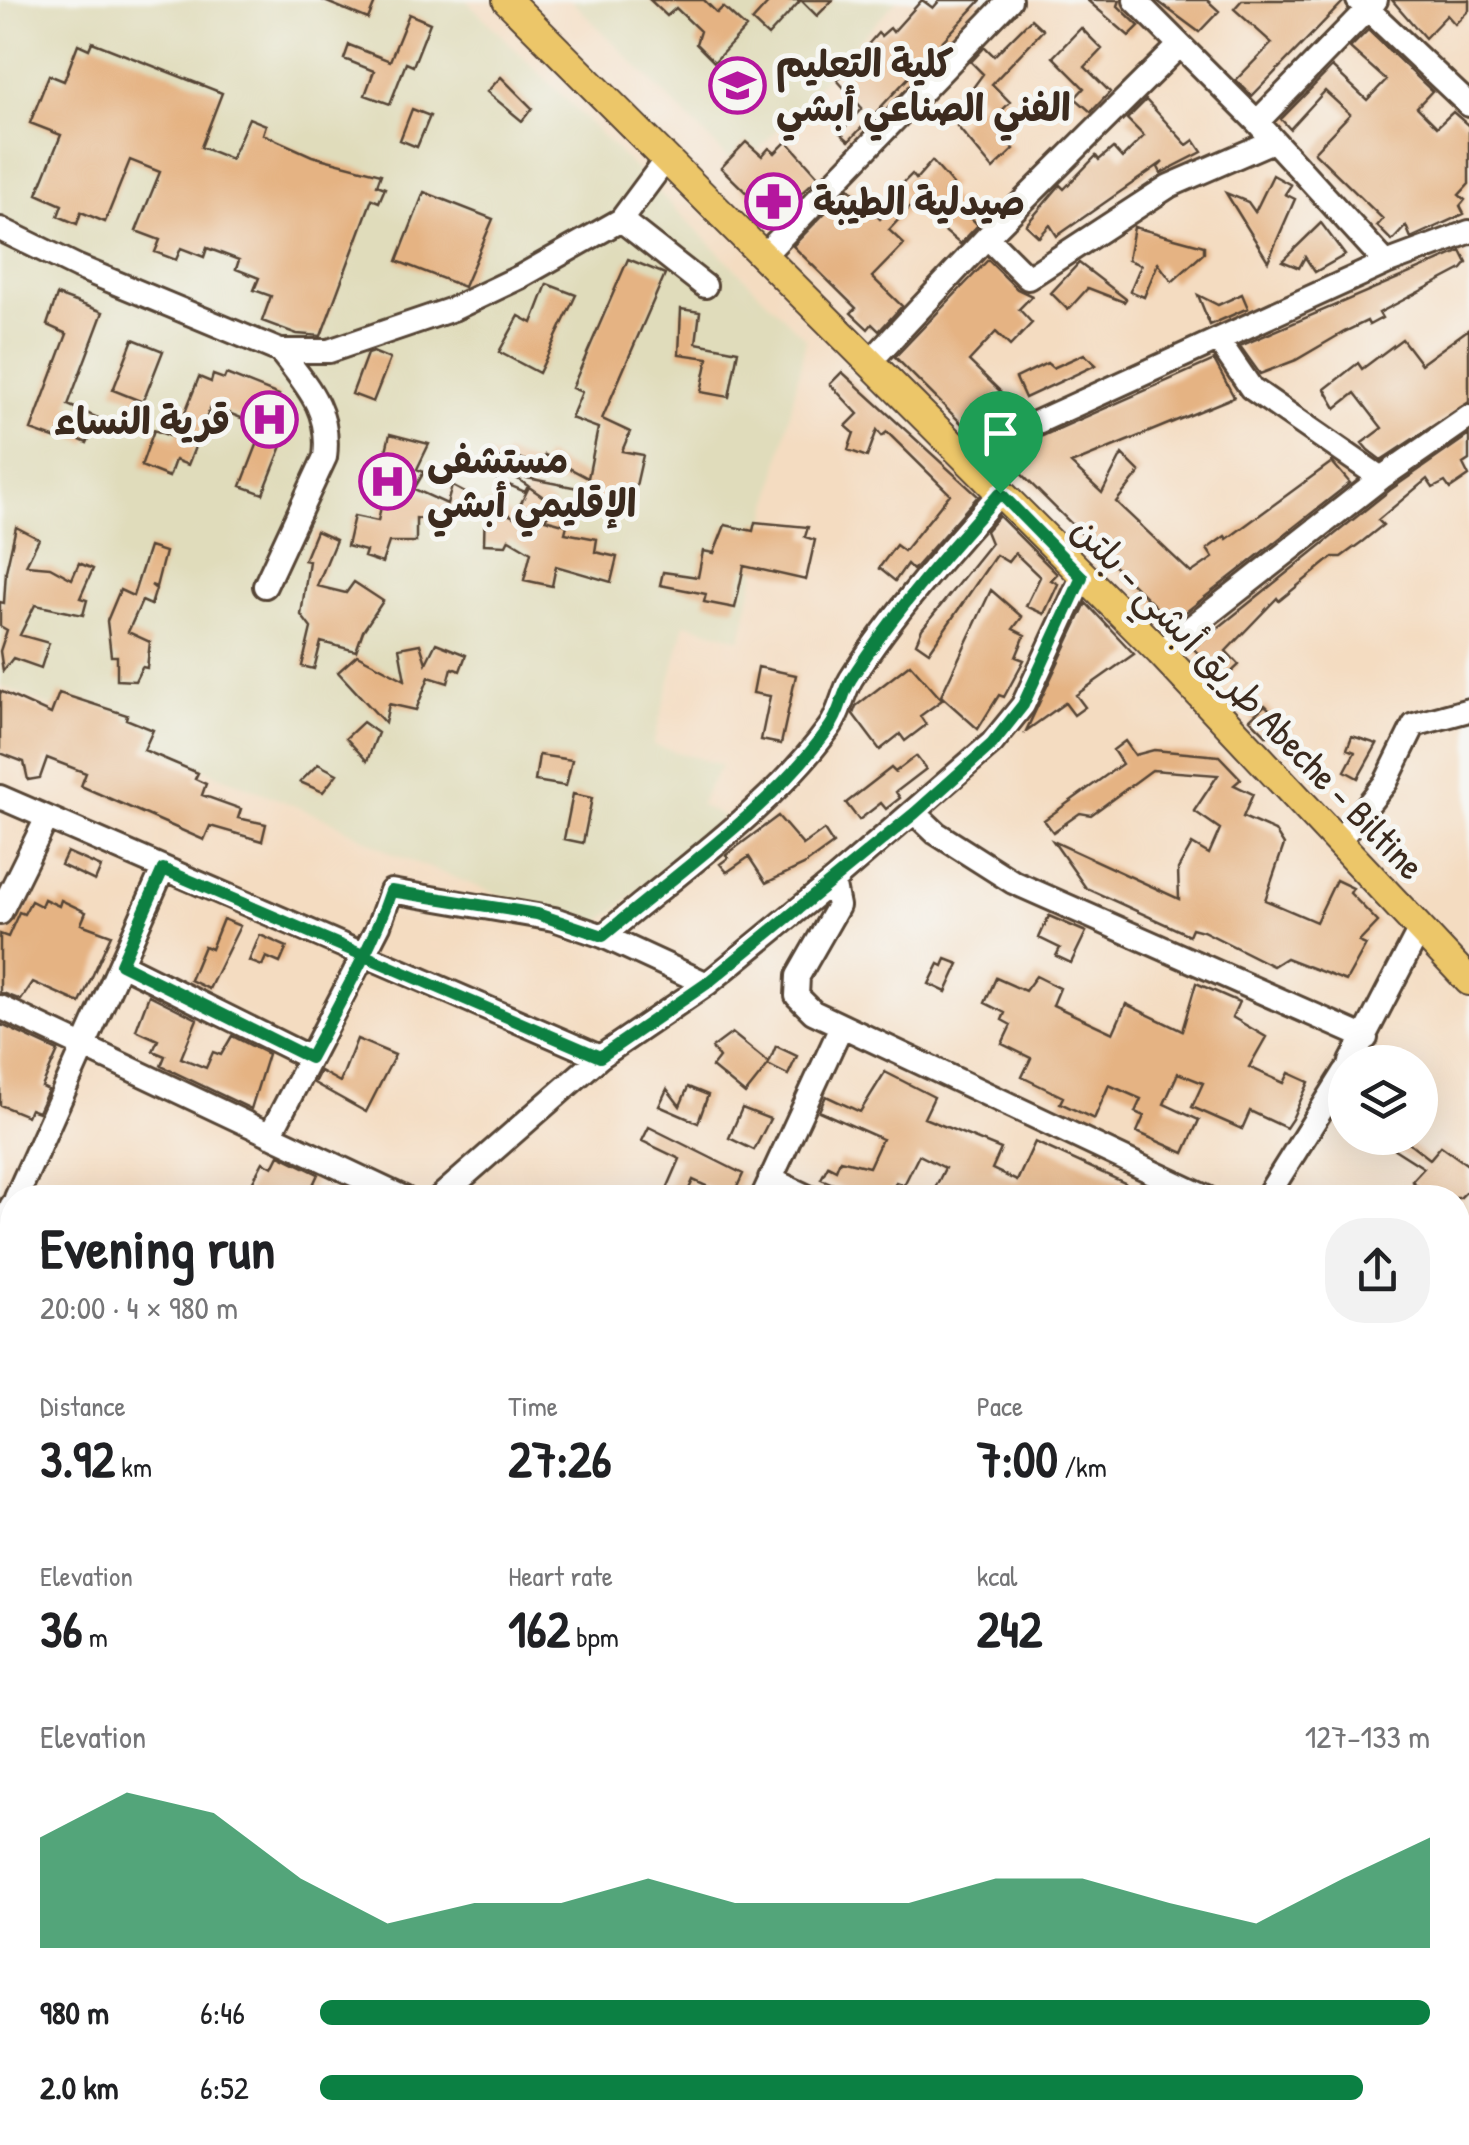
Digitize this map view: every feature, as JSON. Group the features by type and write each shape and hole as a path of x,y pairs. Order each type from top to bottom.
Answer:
{"main road":[{"name":"طريق أبشي - بلتن Abeche - Biltine","path":"507,0 1160,652 1469,981"}],"street":[{"path":"762,256 1010,0"},
{"path":"1135,0 1256,122 1386,263"},
{"path":"1256,122 1367,3 1469,106"},
{"path":"870,362 987,237 1180,45"},
{"path":"987,237 1028,278 1169,186 1273,141"},
{"path":"0,229 78,267 280,351 329,351 453,308 520,277 621,220 668,158"},
{"path":"621,220 705,286"},
{"path":"963,456 1386,263 1469,232"},
{"path":"1218,340 1251,388 1380,478"},
{"path":"265,586 325,457 327,442 320,403 280,351"},
{"path":"1160,652 1380,478 1469,417"},
{"path":"603,936 753,808 804,757 832,725 850,681 960,537 1000,493"},
{"path":"454,1185 600,1057 706,984 834,882 992,744 1023,705 1082,577"},
{"path":"1339,840 1386,782 1414,725 1469,710"},
{"path":"0,797 600,1057"},
{"path":"915,813 936,833 1014,882 1366,1038"},
{"path":"0,914 47,818"},
{"path":"22,1185 163,869"},
{"path":"834,882 838,906 798,976 797,996 812,1012 1180,1185"},
{"path":"270,1134 364,955 391,891 537,914 603,936 706,984"},
{"path":"1362,1045 1420,928"},
{"path":"121,964 310,1058"},
{"path":"0,1006 377,1185"},
{"path":"767,1185 842,1026"},
{"path":"1274,1185 1328,1099"}],"shaded area":[{"name":"مستشفى الإقليمي أبشي","path":"0,0 466,0 806,339 741,639 685,623 653,745 721,765 699,805 725,817 591,930 393,854 330,820 0,686"},
{"name":"كلية التعليم الفني الصناعي أبشي","path":"571,0 897,0 740,170"}],"building":[{"path":"322,0 376,0 368,19"},
{"path":"650,0 704,0 717,13 723,7 746,28 714,62 696,44 700,31 676,8 667,16"},
{"path":"771,0 801,0 768,36 752,21"},
{"path":"801,0 833,0 817,16"},
{"path":"922,0 933,8 940,0 981,0 849,141 840,133 862,108 837,80 878,33 881,36 890,28 893,32"},
{"path":"1087,0 1120,0 1118,6 1139,26 1129,36"},
{"path":"1156,0 1207,0 1219,11 1199,32"},
{"path":"1242,0 1343,2 1252,96 1236,80 1272,43 1234,9"},
{"path":"1392,0 1469,0 1469,10 1455,24 1447,15 1425,38"},
{"path":"409,14 430,23 413,66 406,63 390,104 365,95 374,71 344,59 349,45 390,61"},
{"path":"1031,19 1043,30 992,84 1010,102 995,118 1002,125 996,130 1014,149 993,169 957,126 983,100 972,89 983,74 971,62 985,47 994,56"},
{"path":"1081,28 1102,49 1085,67 1110,92 1091,112 1075,98 1084,88 1053,57"},
{"path":"1368,30 1432,91 1417,107 1437,127 1453,112 1469,126 1469,184 1459,195 1465,200 1460,206 1464,214 1411,238 1406,226 1392,241 1377,226 1383,219 1314,152 1350,114 1325,91 1290,129 1281,119 1332,67 1367,100 1386,80 1350,48"},
{"path":"92,42 222,93 201,147 231,159 249,118 266,125 263,134 312,156 381,174 377,185 385,188 379,202 372,199 321,336 297,334 262,321 271,296 254,290 259,278 236,269 239,260 207,248 204,257 181,248 176,260 155,252 160,240 136,231 160,172 130,160 105,222 81,212 77,224 58,216 62,205 37,194 61,135 30,123 49,75 64,81 78,44 89,49"},
{"path":"501,77 532,108 522,121 487,92"},
{"path":"1146,100 1187,145 1194,140 1202,152 1161,173 1158,167 1163,162 1057,236 1050,225 1039,237 1026,225 1060,185 1064,189 1096,156 1099,160 1113,148 1122,158 1144,136 1127,119"},
{"path":"412,109 430,116 417,147 400,140"},
{"path":"787,141 819,177 773,219 721,168 746,142 762,156 769,148 775,153"},
{"path":"932,161 953,185 945,192 978,225 960,244 913,204 889,230 904,244 872,277 902,306 879,331 872,324 868,329 851,313 856,308 793,246 849,188 880,219 905,193 899,187 912,174 916,179"},
{"path":"1273,175 1291,185 1285,194 1295,199 1268,261 1226,193 1248,202 1255,212"},
{"path":"424,192 493,219 464,287 397,261"},
{"path":"1321,223 1345,255 1315,272 1305,257 1299,268 1282,261"},
{"path":"1134,227 1204,246 1204,253 1172,282 1158,263 1144,297 1130,291 1141,265 1128,260"},
{"path":"1461,251 1467,263 1462,269 1379,313 1382,318 1344,332 1296,360 1260,374 1240,346"},
{"path":"628,259 665,274 602,419 630,432 622,451 643,455 631,508 591,500 593,491 512,475 528,486 525,492 486,475 487,454 503,459 505,453 540,466 545,455 588,478 598,428 571,418 582,392 572,388"},
{"path":"988,260 1017,289 1032,296 1019,309 1032,323 1010,346 996,332 969,361 1000,391 966,428 895,357"},
{"path":"1079,263 1126,299 1124,302 1088,288 1068,310 1051,293"},
{"path":"547,284 576,295 539,373 499,352 519,316 532,323"},
{"path":"1242,294 1248,308 1210,325 1198,295 1218,305"},
{"path":"57,295 103,312 68,405 98,418 87,443 69,435 61,425 56,439 31,430 67,334 47,325"},
{"path":"681,309 700,312 696,343 738,351 729,397 701,392 708,358 679,354"},
{"path":"1469,329 1469,402 1381,460 1362,443 1382,428 1355,393 1336,408 1325,389 1358,363 1362,369 1402,339 1421,364"},
{"path":"133,339 163,351 143,402 113,390"},
{"path":"373,352 390,359 373,402 352,394 367,354"},
{"path":"1084,354 1096,365 1025,398 1016,378 1047,363 1053,368"},
{"path":"1214,360 1234,397 1071,464 1102,493 1122,454 1140,472 1116,502 1191,573 1213,558 1207,549 1225,536 1227,539 1332,462 1350,483 1172,623 1008,461 1040,437"},
{"path":"842,372 978,496 913,570 907,564 895,581 879,568 896,545 904,551 950,494 887,432 882,436 877,430 867,457 848,450 854,433 846,426 858,414 830,384"},
{"name":"قرية النساء","path":"226,374 279,395 275,405 295,413 263,494 241,486 264,427 211,406 188,465 175,460 169,477 141,466 154,430 175,438 199,377 211,382 213,375 224,379"},
{"path":"390,434 429,444 417,469 424,472 414,489 447,504 452,486 469,495 461,516 452,512 448,521 416,518 416,542 389,542 382,563 364,557 366,551 347,546 354,516 378,521 388,473 381,472"},
{"path":"1469,435 1469,460 1463,464 1469,476 1450,489 1445,482 1433,488 1427,479 1378,520 1383,525 1363,541 1341,557 1333,557 1279,601 1277,598 1226,651 1239,665 1223,680 1193,648 1390,490"},
{"path":"529,487 555,505 545,519 567,525 565,533 597,539 595,552 617,557 611,582 556,566 552,586 524,580 531,552 509,539 506,545 484,544 485,503 514,517"},
{"path":"999,516 1057,574 1051,580 1058,584 1044,614 1026,606 1040,577 1015,553 1008,562 996,555 929,652 916,643 922,629 991,543 986,531"},
{"path":"755,522 808,527 805,537 815,540 806,580 744,566 735,608 704,602 706,594 660,585 663,572 698,577 703,551 714,553 725,525 753,531"},
{"path":"16,527 39,539 26,565 50,567 72,579 79,563 93,569 80,598 87,600 83,615 35,605 20,635 49,643 41,668 13,658 3,671 0,651 7,630 0,626 0,602 4,603 6,571"},
{"path":"316,531 336,540 317,586 346,593 354,582 383,601 363,631 356,651 321,642 314,669 302,666 311,628 301,615 309,561 304,560"},
{"path":"149,547 165,552 156,587 151,585 156,589 151,605 142,601 128,632 150,642 147,668 142,667 135,681 117,680 117,656 111,656 107,621 120,590 133,596"},
{"path":"991,590 1022,617 1013,629 1025,635 1016,657 1024,660 1004,697 999,695 978,729 941,696"},
{"path":"1086,603 1134,654 1076,695 1085,707 1074,715 1065,703 1026,731"},
{"path":"436,643 466,655 460,671 452,668 448,683 429,677 416,710 389,704 385,723 338,672 357,655 405,680 399,648 420,644 426,663"},
{"path":"910,664 942,700 920,716 926,725 905,741 900,734 880,750 853,714 856,706"},
{"path":"758,667 796,675 781,744 761,740 770,696 753,693"},
{"path":"0,691 51,714 59,693 127,715 126,719 153,730 144,750 198,773 195,779 206,784 202,795 241,809 238,818 266,824 262,841 210,826 204,840 81,786 86,773 47,758 40,778 28,780 24,762 0,753"},
{"path":"1265,705 1300,740 1298,743 1272,729 1267,736 1250,719"},
{"path":"363,722 378,733 367,761 346,738"},
{"path":"1352,736 1377,744 1358,778 1345,771 1355,752 1347,749"},
{"path":"1125,741 1135,755 1154,750 1219,756 1241,779 1234,785 1253,794 1243,817 1275,831 1284,845 1265,900 1316,922 1336,880 1353,888 1350,893 1378,922 1359,942 1366,945 1346,981 1286,958 1273,966 1203,931 1192,928 1189,935 1086,888 1053,841 1179,899 1178,869 1192,844 1209,854 1220,829 1194,811 1218,775 1152,770 1091,815 1080,813 1053,832 1044,820 1122,764 1113,750"},
{"path":"539,755 572,760 566,786 535,781"},
{"path":"916,756 926,769 896,792 900,798 886,809 881,803 859,820 846,803 891,768 895,772"},
{"path":"318,764 337,774 323,792 300,782"},
{"path":"573,794 592,798 583,843 564,839"},
{"path":"778,816 803,845 824,830 833,844 804,865 766,883 749,857 727,872 720,864 728,858 726,855"},
{"path":"67,852 101,867 95,881 61,865"},
{"path":"44,899 59,906 61,900 86,912 81,924 111,935 80,1003 33,982 21,1000 0,992 0,934 8,937 19,912 24,914 31,901 41,906"},
{"path":"1049,916 1086,932 1071,963 1056,956 1060,948 1039,938"},
{"path":"223,919 240,926 209,989 190,980 204,946 211,949"},
{"path":"260,935 287,947 280,963 266,957 262,966 249,961"},
{"path":"946,959 959,964 946,992 929,984"},
{"path":"1036,976 1060,988 1053,1005 1113,1033 1126,1004 1182,1031 1196,983 1239,1002 1232,1017 1266,1037 1249,1067 1284,1083 1289,1073 1309,1082 1292,1119 1286,1128 1250,1111 1242,1129 1192,1107 1203,1083 1178,1073 1164,1104 1199,1120 1184,1153 1137,1132 1144,1116 1135,1112 1141,1099 1109,1085 1094,1119 1060,1103 1063,1097 1022,1077 1031,1058 1002,1044 1011,1025 1002,1020 1005,1013 985,1003 996,978 1025,991"},
{"path":"149,995 197,1019 181,1058 206,1068 213,1052 221,1055 232,1036 268,1054 251,1109 161,1066 165,1056 153,1051 158,1040 136,1030"},
{"path":"0,1024 58,1051 42,1087 48,1090 38,1112 30,1109 27,1116 0,1105"},
{"path":"732,1033 769,1063 776,1046 797,1056 788,1075 768,1065 745,1094 712,1067 719,1058 712,1048"},
{"path":"357,1039 395,1055 366,1112 314,1083 320,1071 340,1082"},
{"path":"885,1072 934,1097 924,1118 1001,1149 992,1169 1017,1181 1035,1142 1125,1183 936,1185 945,1168 919,1155 904,1185 835,1185 821,1179 828,1166 836,1170 840,1160 869,1167 882,1139 819,1111 826,1096 860,1112"},
{"path":"688,1087 708,1095 698,1123 659,1106 667,1089 680,1106"},
{"path":"742,1108 770,1119 754,1150 729,1138"},
{"path":"649,1127 743,1174 738,1185 704,1185 693,1180 691,1185 669,1185 680,1159 642,1141"},
{"path":"1441,1146 1469,1166 1469,1185 1416,1185 1412,1181 1424,1168 1404,1155 1425,1155 1430,1159 1438,1155"},
{"path":"279,1155 318,1174 313,1185 251,1185 263,1162 273,1167"}],"place":[{"name":"كلية التعليم الفني الصناعي أبشي","path":"737,85"},
{"name":"صيدلية الطيبة","path":"774,201"},
{"name":"قرية النساء","path":"269,420"},
{"name":"مستشفى الإقليمي أبشي","path":"388,481"}],"route":[{"path":"1000,493 960,537 850,681 832,725 804,757 766,796 603,936 537,914 391,891 379,925 364,955 310,1058 121,964 163,869 196,886 364,955 600,1057 706,984 834,882 992,744 1023,705 1082,577 1000,493"}]}
